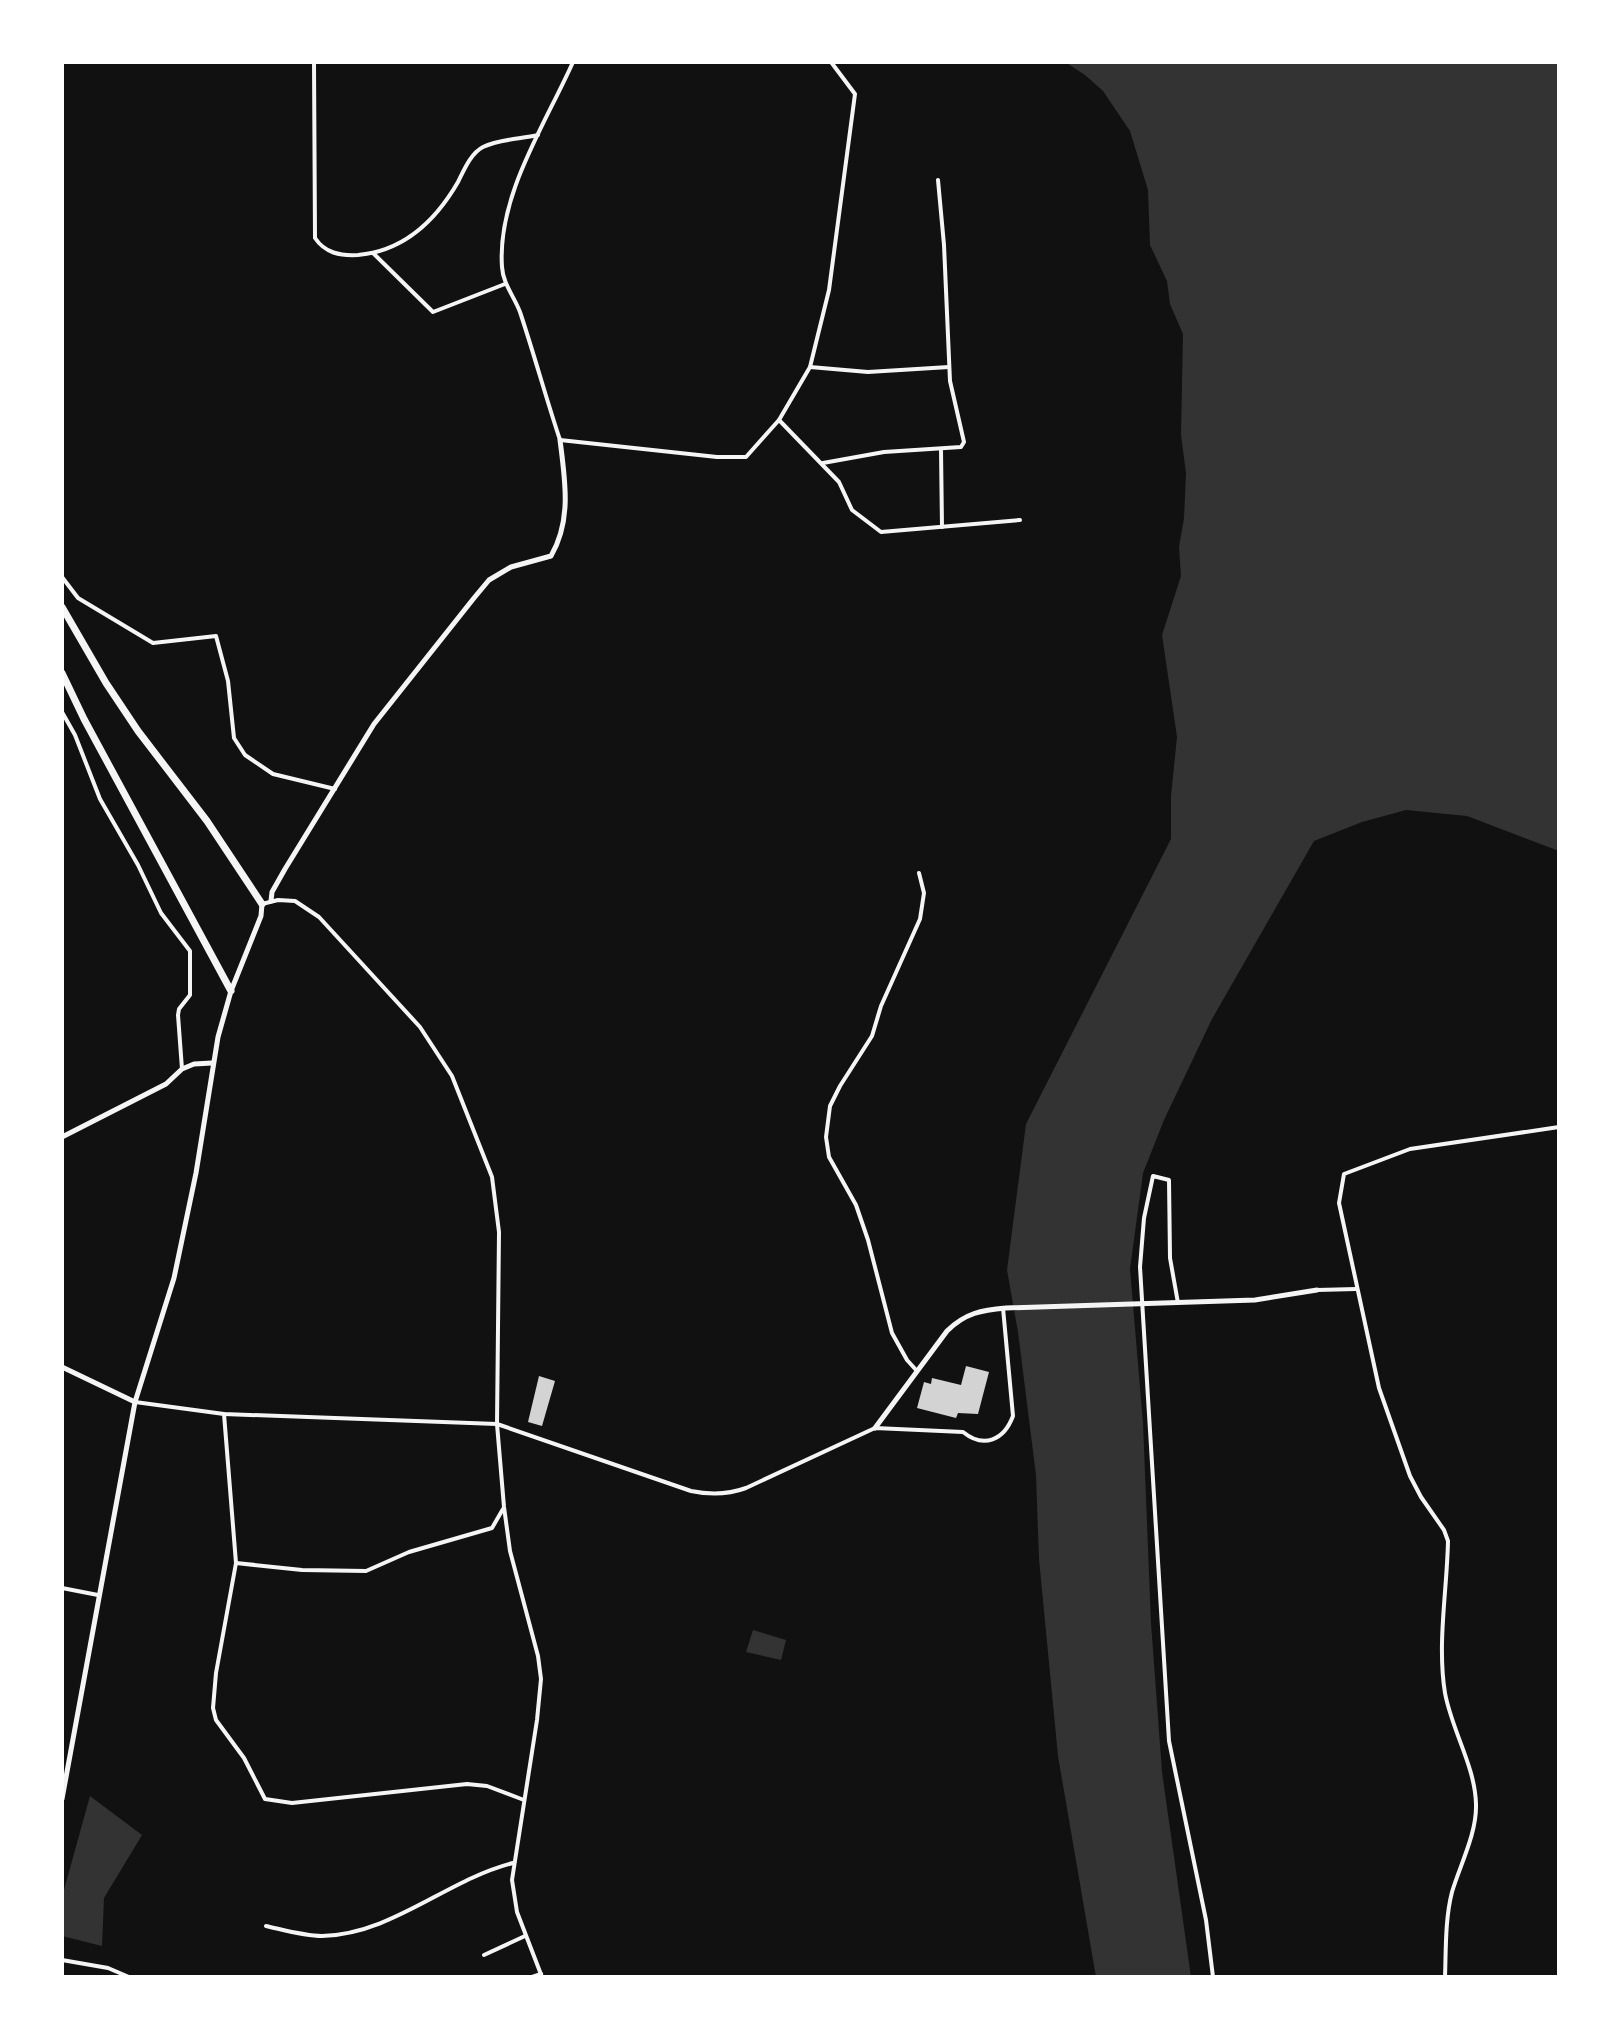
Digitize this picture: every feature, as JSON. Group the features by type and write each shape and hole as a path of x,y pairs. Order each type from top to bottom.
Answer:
{"highway":[{"path":"62,607 138,731 207,821 262,904"},
{"path":"62,673 231,991"}],"street":[{"path":"314,62 315,238 322,248 335,254 373,253 405,240 425,227 448,200 469,162 481,148 538,135"},
{"path":"271,901 280,877 374,724 424,658 489,580 511,567 551,556 558,543 565,516 566,487 560,440 518,308 505,284 502,248 505,215 573,62"},
{"path":"560,440 717,457 746,457 779,420 810,367 829,290 855,94 831,62"},
{"path":"823,463 884,452 941,450 961,447 964,442 950,381 938,180"},
{"path":"373,253 433,312 505,284"},
{"path":"810,367 868,372 949,367"},
{"path":"779,420 839,482 852,510 881,532 1020,520"},
{"path":"941,450 942,527"},
{"path":"62,577 78,598 153,643 216,636 228,681 234,738 245,755 273,774 335,789"},
{"path":"62,712 75,735 100,799 161,913 190,951 190,995 178,1015 182,1069"},
{"path":"917,1372 892,1333 868,1240 856,1205 829,1157 826,1137 830,1106 872,1036 881,1006 920,919 924,893 919,873"},
{"path":"62,1799 135,1402 174,1278 196,1173 212,1063 231,991 261,916 262,904 295,901 319,917 420,1027 452,1076 492,1177 499,1232 497,1424 504,1507 510,1551 541,1679 513,1863 513,1895 541,1976 532,1977"},
{"path":"62,1137 166,1084 182,1069 194,1064 212,1063"},
{"path":"1445,1977 1451,1895 1469,1840 1476,1806 1469,1768 1460,1748 1445,1693 1442,1649 1448,1541 1410,1476 1379,1388 1339,1203 1344,1174 1410,1149 1559,1127"},
{"path":"1178,1303 1170,1258 1169,1180 1153,1176 1144,1218 1140,1267 1165,1694 1169,1741 1206,1920 1213,1977"},
{"path":"875,1428 955,1323 975,1311 1255,1300 1317,1290 1356,1289"},
{"path":"62,1367 135,1402 224,1414 497,1424 691,1491 712,1495 746,1488 875,1428 963,1432 973,1440 998,1437 1008,1429 1013,1416 1005,1308"},
{"path":"224,1414 236,1563 216,1673 213,1708 216,1720 244,1758 265,1799 292,1803 467,1784 487,1786 524,1800"},
{"path":"236,1563 302,1570 366,1571 409,1552 492,1528 504,1507"},
{"path":"62,1588 98,1595"},
{"path":"266,1926 321,1936 376,1927 484,1870 513,1863"},
{"path":"484,1955 526,1935"},
{"path":"62,1960 108,1968 129,1977"}],"shaded area":[{"path":"1065,62 1559,62 1559,851 1467,816 1406,810 1362,822 1314,841 1212,1019 1164,1120 1143,1173 1130,1269 1143,1423 1151,1623 1162,1772 1191,1977 1096,1977 1058,1756 1039,1559 1036,1475 1007,1270 1026,1124 1171,839 1171,796 1177,737 1162,635 1181,576 1179,547 1186,473 1181,435 1183,334 1170,304 1167,281 1150,245 1148,190 1130,131 1103,91"},
{"path":"753,1630 786,1640 781,1660 746,1652"},
{"path":"90,1796 142,1835 104,1898 102,1946 62,1936 62,1897"}],"building":[{"path":"966,1366 989,1372 978,1414 958,1413 956,1418 917,1408 924,1382 931,1384 932,1378 961,1385"},
{"path":"539,1376 555,1381 542,1426 528,1422"}]}
